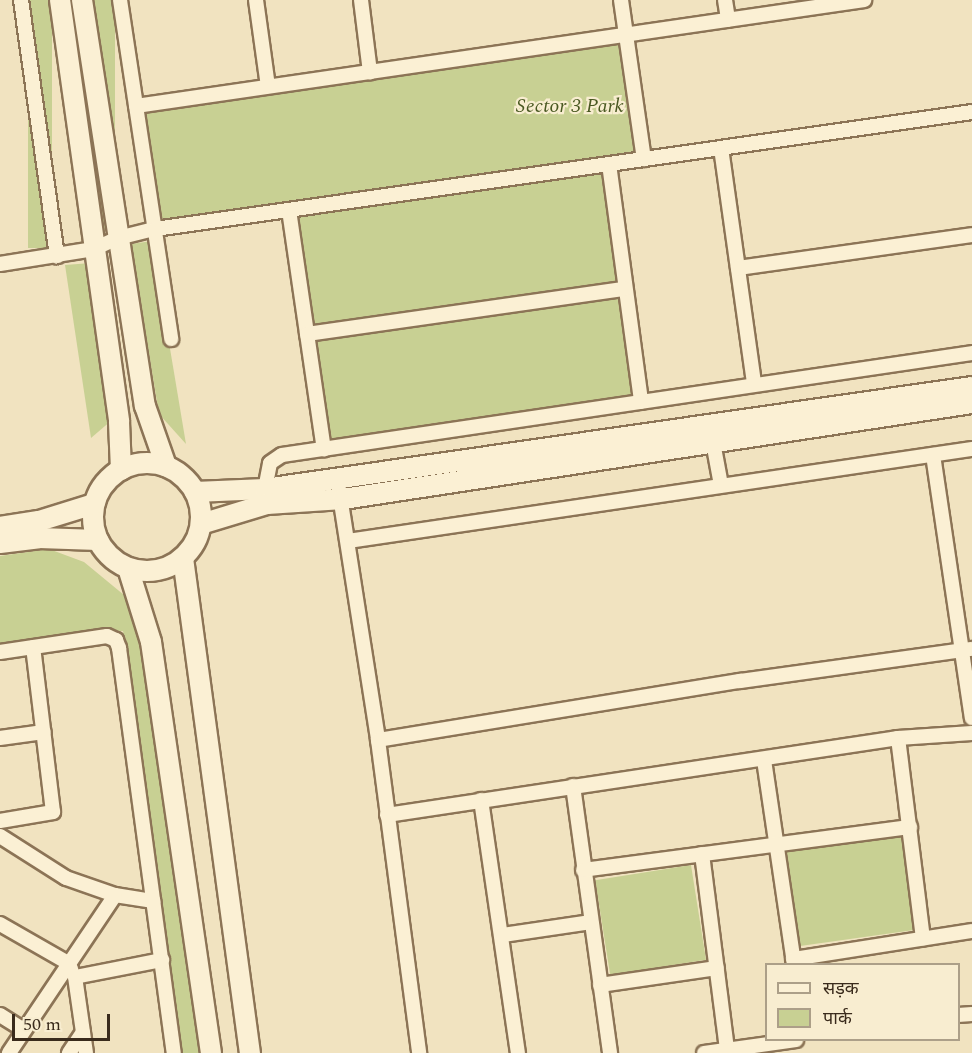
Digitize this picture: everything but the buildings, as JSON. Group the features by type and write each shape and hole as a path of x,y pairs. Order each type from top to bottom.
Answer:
{"street":[{"path":"21,0 57,256"},
{"path":"60,0 119,422 121,470"},
{"path":"82,0 145,406 166,466"},
{"path":"120,0 171,339"},
{"path":"256,0 268,86"},
{"path":"361,0 370,72"},
{"path":"621,0 644,159"},
{"path":"725,0 728,20"},
{"path":"136,106 864,0"},
{"path":"0,264 94,249 118,238 154,229 972,112"},
{"path":"721,148 754,384"},
{"path":"609,164 640,402"},
{"path":"289,210 324,448"},
{"path":"738,268 972,235"},
{"path":"307,334 625,289"},
{"path":"265,489 275,458 324,448 972,353"},
{"path":"195,492 265,489 972,387"},
{"path":"201,524 267,504 343,499 972,403"},
{"path":"713,441 721,485"},
{"path":"348,541 972,449"},
{"path":"933,455 966,650 972,718"},
{"path":"150,463 166,466 187,481 195,492 201,524 192,548 183,558 157,571 128,568 115,562 98,540 94,504 109,478 121,470 150,463"},
{"path":"336,477 343,499 361,646 378,740 419,1053"},
{"path":"0,527 39,521 94,504"},
{"path":"0,543 39,538 98,540"},
{"path":"183,558 250,1053"},
{"path":"128,568 151,642 211,1053"},
{"path":"0,652 107,636 116,640 119,648 174,1053"},
{"path":"0,821 48,816 53,812 33,647"},
{"path":"378,740 740,681 966,650"},
{"path":"0,738 44,732"},
{"path":"387,815 898,738 972,733"},
{"path":"898,738 923,938"},
{"path":"764,760 794,962 972,931"},
{"path":"573,786 610,1053"},
{"path":"481,800 503,935 518,1053"},
{"path":"584,870 910,826"},
{"path":"0,836 66,878 115,895 154,901"},
{"path":"702,854 727,1050"},
{"path":"9,1053 115,895"},
{"path":"503,935 591,922"},
{"path":"0,924 68,963 75,977 86,1053"},
{"path":"75,977 162,960"},
{"path":"600,985 717,968"},
{"path":"0,1015 24,1030"},
{"path":"69,1053 83,1032"},
{"path":"704,1053 789,1041"}],"green space":[{"path":"28,0 52,0 52,248 28,248"},
{"path":"93,0 115,0 115,229 93,229"},
{"name":"Sector 3 Park","path":"626,35 644,159 609,164 641,402 324,449 289,210 155,229 136,106"},
{"path":"152,241 186,444 159,414 131,244"},
{"path":"91,263 112,420 91,438 65,265"},
{"path":"49,549 84,562 124,595 137,630 201,1053 182,1053 123,631 0,648 0,556"},
{"path":"901,836 914,930 798,946 785,852"},
{"path":"691,865 706,960 610,975 595,880"}]}
